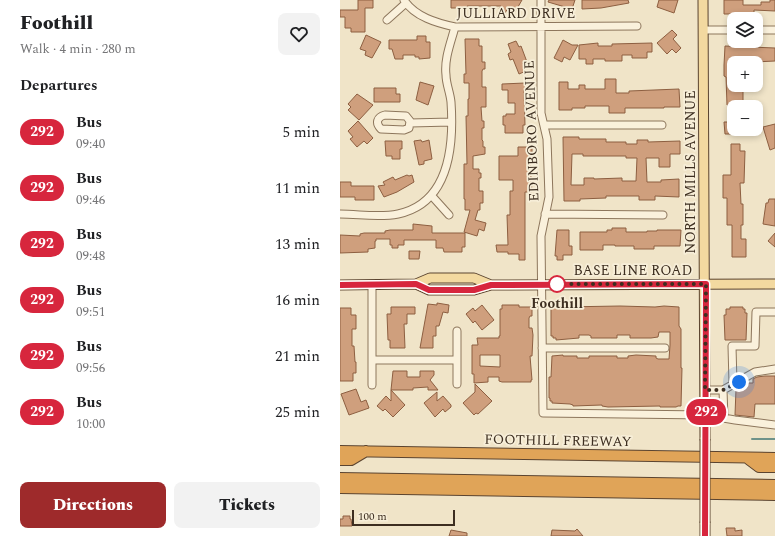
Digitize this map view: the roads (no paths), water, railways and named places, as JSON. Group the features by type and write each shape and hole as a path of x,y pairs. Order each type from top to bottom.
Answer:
{"highway":[{"name":"FOOTHILL FREEWAY","path":"340,451 775,458"},
{"path":"340,460 351,460 366,451"},
{"path":"747,458 759,467 775,467"},
{"path":"340,478 775,485"},
{"path":"340,488 775,495"}],"main road":[{"name":"NORTH MILLS AVENUE","path":"703,0 706,284 705,536"},
{"name":"BASE LINE ROAD","path":"340,285 416,284 429,290 474,290 491,285 775,284"}],"street":[{"name":"EDINBORO AVENUE","path":"541,0 541,113 547,140 549,197 541,236 543,413 706,415"},
{"name":"JULLIARD DRIVE","path":"405,1 419,15 435,22 455,27 637,26"},
{"path":"386,20 405,1"},
{"path":"340,214 386,216 398,214 421,204 431,195 439,183 446,170 451,141 450,100 446,75 446,61 455,27"},
{"path":"703,30 727,30"},
{"path":"763,30 775,30"},
{"path":"410,123 451,122"},
{"path":"544,126 662,125"},
{"path":"431,195 449,215"},
{"path":"545,214 663,215"},
{"path":"372,285 372,385"},
{"path":"733,384 732,346 755,346 756,312 775,312"},
{"path":"457,331 457,384"},
{"path":"542,348 665,348"},
{"path":"372,360 457,360"},
{"path":"705,390 723,390 756,372 775,369"},
{"path":"723,390 724,418"},
{"path":"706,415 735,420 775,424"}],"waterway":[{"path":"752,439 775,439"}],"place":[{"name":"Foothill","path":"557,284"}]}
